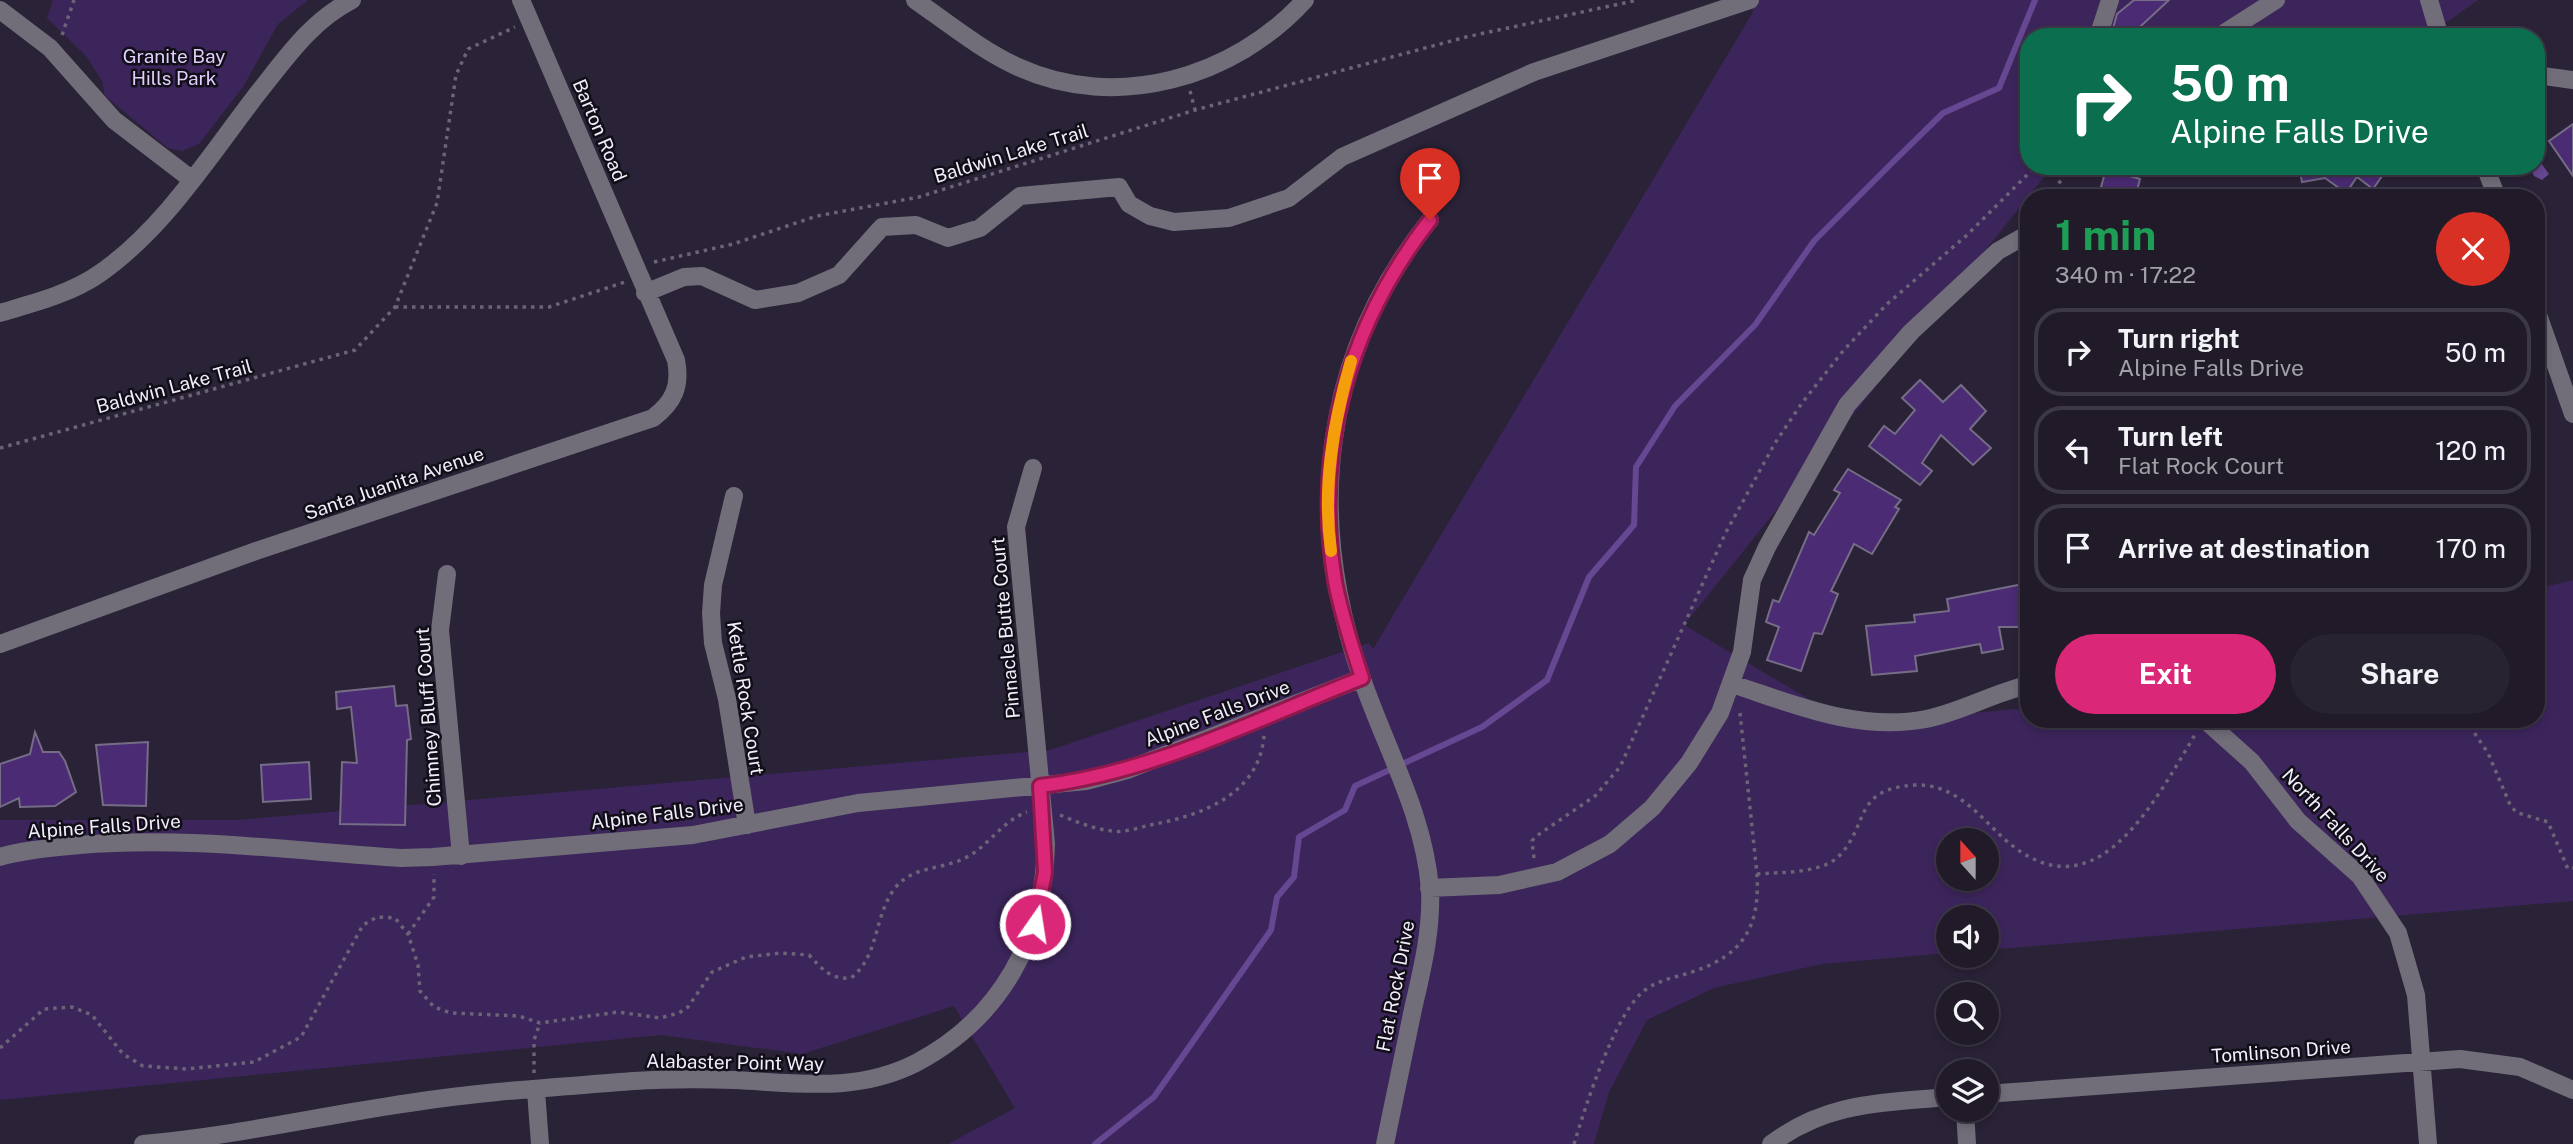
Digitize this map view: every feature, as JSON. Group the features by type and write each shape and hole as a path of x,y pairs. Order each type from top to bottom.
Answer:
{"street":[{"path":"0,313 50,298 98,275 141,240 295,45 330,12 352,0"},
{"name":"Barton Road","path":"521,0 641,285"},
{"path":"915,0 1017,67 1075,85 1134,87 1195,73 1235,57 1266,37 1305,0"},
{"path":"641,285 702,276 755,300 798,292 839,275 882,227 916,225 948,238 980,228 1020,196 1119,187 1129,204 1150,216 1174,222 1229,218 1289,198 1342,157 1534,72 1750,0"},
{"path":"2101,28 2110,0"},
{"path":"2232,28 2277,0"},
{"path":"2429,0 2437,28"},
{"path":"0,10 50,48 114,120 191,179"},
{"path":"2545,76 2573,80"},
{"name":"Flat Rock Drive","path":"1385,1144 1424,958 1430,916 1430,888 1420,831 1403,780 1362,678 1336,583 1330,540 1331,448 1352,359 1373,309 1394,270 1430,220"},
{"path":"1430,888 1499,885 1557,872 1610,844 1652,808 1689,763 1720,713 1742,652 1752,580 1767,547 1847,405 1911,332 1998,251 2020,239"},
{"name":"Santa Juanita Avenue","path":"0,644 256,551 653,418 673,399 679,376 676,360 641,285"},
{"path":"2545,335 2573,414"},
{"name":"Pinnacle Butte Court","path":"1033,468 1016,527 1040,786"},
{"name":"Kettle Rock Court","path":"734,495 713,585 711,613 713,643 727,699 747,825"},
{"name":"Chimney Bluff Court","path":"447,575 440,630 461,856"},
{"name":"Alpine Falls Drive","path":"0,857 39,849 114,842 190,841 401,858 433,857 693,835 858,803 1086,780 1128,770 1362,678"},
{"path":"1732,684 1825,715 1858,722 1892,723 1955,711 2020,688"},
{"name":"North Falls Drive","path":"2205,728 2252,762 2290,812 2352,868 2379,902 2398,933 2411,969 2428,1144"},
{"name":"Alabaster Point Way","path":"143,1144 270,1129 412,1102 677,1079 820,1086 852,1083 914,1064 968,1028 995,998 1020,961 1039,908 1045,872 1040,786"},
{"name":"Tomlinson Drive","path":"1999,1093 2422,1061 2491,1061 2529,1070 2573,1090"},
{"path":"536,1090 540,1144"},
{"path":"1771,1144 1800,1124 1834,1110 1870,1103 1936,1098"},
{"path":"1966,1122 1968,1144"}],"path":[{"path":"59,44 74,0"},
{"name":"Baldwin Lake Trail","path":"0,448 355,350 395,307 549,307 641,285 654,261 733,244 817,216 919,197 1195,110 1350,71 1466,37 1638,0"},
{"path":"395,307 437,203 456,75 468,49 530,22"},
{"path":"1538,877 1532,841 1545,827 1595,796 1620,767 1725,534 1775,443 1802,403 1843,351 1887,304 1966,236 2027,175"},
{"path":"1574,1144 1594,1077 1607,1056 1627,1010 1644,990 1736,951 1752,925 1759,899 1758,874 1741,715 1732,684"},
{"path":"0,1048 44,1009 72,1007 92,1015 123,1054 143,1066 187,1069 254,1062 301,1037 363,925 377,917 395,918 408,934 418,965 420,991 434,1007 451,1013 519,1017 540,1023 618,1012 660,1017 678,1013 688,1007 712,972 746,957 781,953 809,955 826,972 839,979 851,978 871,956 884,906 896,887 917,871 964,859 988,841 1011,818 1042,807 1081,824 1115,832 1197,813 1226,801 1248,778 1263,751 1266,716"},
{"path":"1758,874 1816,867 1838,857 1867,802 1886,791 1916,785 1958,794 1996,831 2035,862 2051,867 2071,866 2115,847 2134,830 2153,805 2199,728"},
{"path":"2287,728 2303,731 2314,728"},
{"path":"2471,728 2488,753 2511,807 2518,813 2548,822 2568,869 2573,868"},
{"path":"408,934 434,897 433,857"},
{"path":"536,1090 534,1040 540,1023"}],"green space":[{"name":"Granite Bay Hills Park","path":"53,0 308,0 278,24 243,87 199,144 182,151 168,148 105,96 102,81 86,56 47,18"},
{"path":"1751,0 2478,0 2439,28 2020,28 2020,175 2046,175 2035,189 2020,189 2020,207 1684,625 1851,724 2020,709 2020,728 2545,728 2545,587 2573,580 2573,901 1999,949 1999,905 1936,905 1936,954 1822,964 1714,988 1647,1020 1609,1092 1594,1144 948,1144 1015,1108 954,1006 802,1054 661,1035 0,1100 0,820 237,820 1050,750 1369,643 1373,649 1753,12"}],"shaded area":[{"path":"2545,168 2549,174 2542,180 2534,176 2545,175"}],"building":[{"path":"2134,0 2169,0 2139,28 2113,28 2117,14"},
{"path":"2573,124 2573,176 2549,141"},
{"path":"2104,175 2126,175 2140,179 2137,189 2100,189"},
{"path":"2301,175 2383,175 2373,189 2357,177 2349,189 2340,189 2325,178 2302,182"},
{"path":"1920,380 1943,402 1961,385 1986,411 1970,429 1991,448 1973,465 1941,435 1922,463 1932,471 1920,485 1869,446 1884,426 1895,434 1915,410 1902,398"},
{"path":"1848,469 1901,500 1895,507 1899,509 1872,554 1854,544 1831,591 1838,594 1822,634 1814,633 1801,671 1767,660 1779,627 1766,622 1773,600 1779,602 1809,532 1814,535 1840,493 1834,490"},
{"path":"2020,585 2020,627 1999,627 2003,649 1982,653 1980,644 1915,656 1917,671 1872,675 1866,626 1915,622 1914,615 1949,611 1947,599"},
{"path":"394,686 396,706 407,705 411,739 407,740 405,825 340,824 342,762 357,763 351,707 337,709 336,692"},
{"path":"35,732 43,752 59,752 76,792 55,806 20,807 19,798 0,807 0,764 30,754"},
{"path":"148,742 146,806 103,805 96,745"},
{"path":"309,762 311,799 263,802 261,765"}],"waterway":[{"path":"2024,28 2035,0"},
{"path":"1095,1144 1154,1097 1271,930 1277,897 1294,877 1299,837 1345,810 1355,786 1482,727 1547,680 1589,577 1634,525 1636,467 1675,406 1755,325 1814,241 1894,161 1943,113 1999,88 2020,37"}],"slow traffic":[{"path":"1331,551 1328,494 1331,448 1351,361"}],"route":[{"path":"1035,924 1045,872 1046,844 1040,786 1086,780 1128,770 1362,678 1336,583 1330,540 1328,494 1331,448 1341,396 1352,359 1373,309 1394,270 1430,220"}]}
